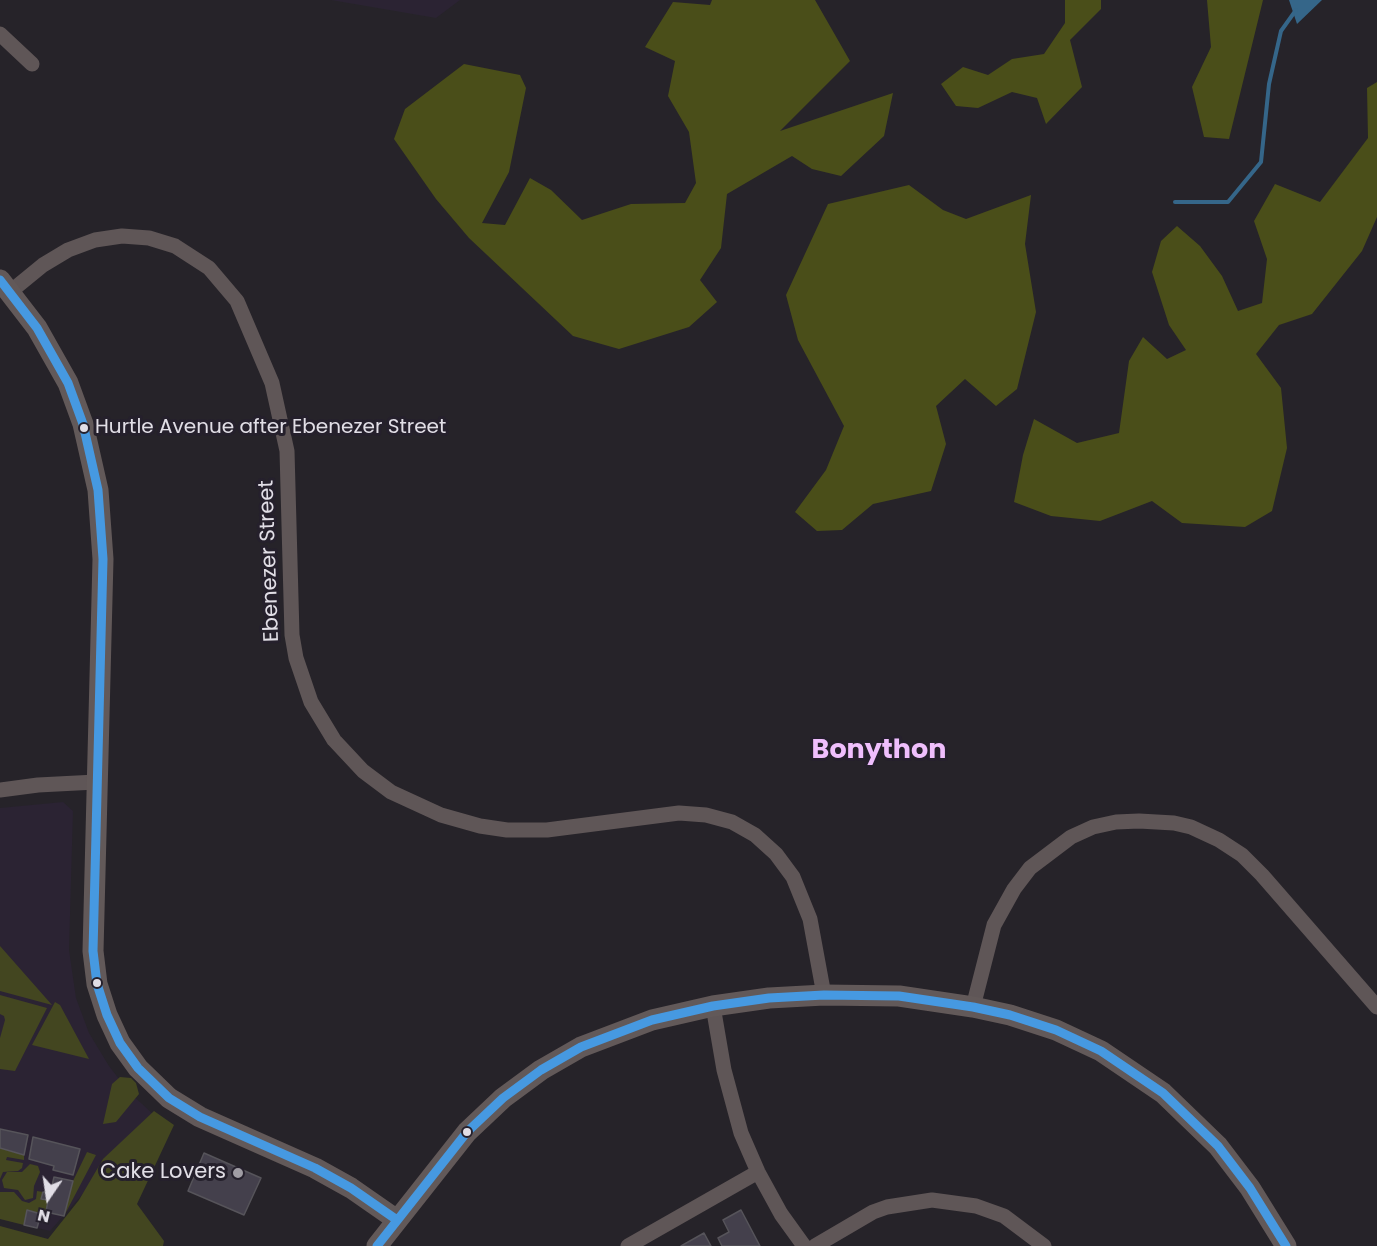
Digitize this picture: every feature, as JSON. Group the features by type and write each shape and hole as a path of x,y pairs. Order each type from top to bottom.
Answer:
{"street":[{"path":"0,34 32,64"},
{"name":"Ebenezer Street","path":"5,286 68,250 95,240 122,237 149,238 175,246 209,268 237,301 265,361 272,383 287,451 292,635 296,658 311,702 334,740 363,771 391,792 441,815 480,826 507,830 547,830 679,813 706,814 732,822 769,848 793,878 810,919 824,995"},
{"path":"5,286 37,328 68,383 87,436 98,490 103,559 93,951 97,984 107,1015 120,1043 138,1068 169,1098 183,1107 315,1168 351,1188 397,1220"},
{"path":"0,790 38,784 96,782"},
{"path":"973,1007 994,925 1014,889 1030,868 1050,851 1077,834 1116,822 1139,821 1174,823 1191,827 1219,840 1242,855 1377,1007"},
{"path":"376,1246 467,1132 502,1098 541,1070 602,1038 652,1020 713,1006 769,998 824,995 899,996 973,1007 1010,1015 1056,1030 1101,1051 1163,1093 1182,1109 1235,1166 1286,1246"},
{"path":"713,1006 735,1113 758,1172 781,1214 804,1246"},
{"path":"628,1246 758,1172"},
{"path":"815,1246 873,1212 888,1207 932,1200 969,1204 1004,1216 1044,1246"}],"shaded area":[{"path":"331,0 460,0 436,18"},
{"path":"63,802 73,811 69,950 76,998 89,1033 109,1066 129,1092 153,1114 50,1231 0,1219 0,808"}],"green space":[{"path":"712,0 815,0 850,61 780,131 893,93 884,136 841,176 812,169 792,156 727,194 721,248 700,280 717,302 689,327 619,349 573,336 469,238 436,199 394,139 405,109 464,64 520,75 526,88 509,172 482,223 505,225 530,178 551,190 582,220 631,204 685,203 696,183 689,132 668,96 675,61 645,47 673,2 710,5"},
{"path":"1065,0 1101,0 1101,9 1070,40 1082,87 1046,124 1037,98 1012,92 978,108 956,106 941,84 963,67 988,75 1012,59 1044,54 1065,23"},
{"path":"1207,0 1263,0 1229,139 1204,137 1192,87 1211,47"},
{"path":"1377,82 1377,217 1362,251 1312,314 1279,325 1256,354 1281,388 1287,448 1272,511 1245,527 1182,523 1152,501 1100,521 1051,516 1014,502 1023,455 1034,419 1077,443 1119,433 1129,361 1143,337 1167,359 1186,350 1169,325 1152,272 1161,241 1177,226 1200,246 1222,276 1238,311 1262,303 1267,259 1254,221 1275,184 1320,202 1368,138 1367,88"},
{"path":"909,185 943,210 966,219 1031,195 1025,244 1036,312 1017,389 996,406 965,379 936,406 946,444 931,491 873,504 842,530 817,531 795,512 826,470 844,426 798,340 786,295 828,204"},
{"path":"0,946 52,1005 0,991"},
{"path":"0,995 47,1008 15,1071 0,1069 0,1038 5,1020 0,1014"},
{"path":"55,1002 60,1005 89,1059 32,1045"},
{"path":"120,1077 131,1078 136,1083 139,1094 116,1122 103,1124 112,1084"},
{"path":"154,1111 174,1125 137,1204 164,1241 163,1246 0,1246 0,1226 48,1239 79,1200 103,1159"},
{"path":"0,1148 24,1155 24,1160 7,1157 6,1160 23,1163 22,1168 18,1171 3,1172 0,1179"},
{"path":"87,1152 96,1155 64,1216 73,1181"},
{"path":"30,1164 38,1166 40,1172 34,1186 33,1198 25,1200 18,1190 4,1188 2,1180 7,1172 22,1172"},
{"path":"37,1191 43,1192 41,1199 48,1200 46,1212 41,1214 27,1210 24,1225 0,1219 0,1192 14,1192 22,1201 29,1203 36,1199"}],"water":[{"path":"1289,0 1322,0 1297,24"}],"building":[{"path":"0,1129 28,1135 24,1155 0,1148"},
{"path":"33,1137 80,1149 73,1175 53,1170 54,1166 29,1159"},
{"path":"204,1153 261,1178 244,1215 188,1191"},
{"path":"54,1177 73,1181 64,1216 46,1212 48,1200 41,1199 43,1192 50,1194"},
{"path":"27,1210 41,1214 37,1228 24,1225"},
{"path":"741,1210 760,1246 722,1246 718,1238 729,1232 723,1220"},
{"path":"704,1233 711,1246 681,1246"}],"waterway":[{"path":"1175,202 1228,202 1261,162 1269,84 1281,31 1296,10"}],"transit line":[{"path":"0,280 37,328 68,383 83,424 98,490 103,559 93,951 97,984 107,1015 120,1043 138,1068 169,1098 200,1117 315,1168 351,1188 397,1220"},
{"path":"377,1246 467,1132 503,1098 541,1070 581,1047 652,1020 713,1006 769,998 824,995 899,996 973,1007 1010,1015 1056,1030 1101,1051 1163,1093 1218,1146 1250,1188 1286,1246"}],"place":[{"name":"Hurtle Avenue after Ebenezer Street","path":"84,428"},
{"name":"Cake Lovers","path":"238,1173"}],"district":[{"name":"Bonython","path":"879,751"}]}
